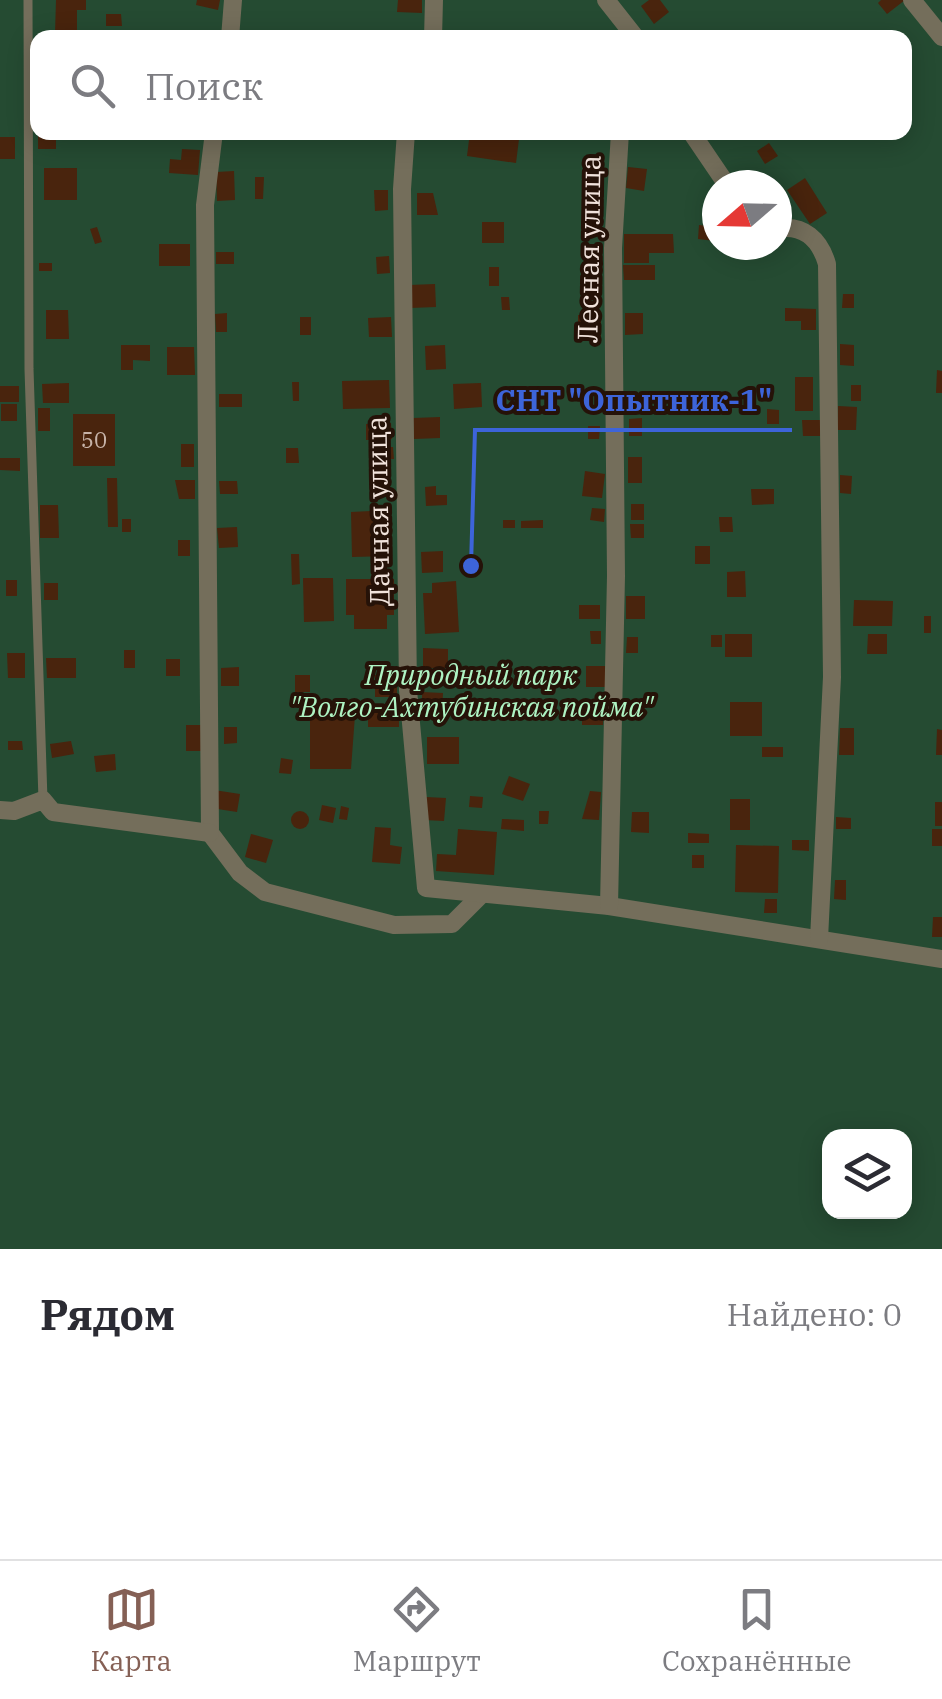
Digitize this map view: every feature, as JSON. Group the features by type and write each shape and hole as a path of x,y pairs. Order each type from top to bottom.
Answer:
{"street":[{"path":"231,30 234,0"},
{"path":"433,30 434,0"},
{"path":"606,0 629,30"},
{"path":"912,0 942,37"},
{"path":"213,140 205,205 212,694 210,833 240,872 265,892 394,925 452,924 482,894 609,906 942,960"},
{"name":"Дачная улица","path":"405,140 402,189 408,690 426,888 482,894"},
{"name":"Лесная улица","path":"609,906 616,576 613,248 620,140"},
{"path":"696,140 717,170"},
{"path":"792,227 822,244 828,264 832,677 819,939"},
{"path":"0,810 14,811 42,800 53,812 210,833"}],"lane":[{"path":"28,0 29,388 42,800"}],"green space":[{"name":"Природный парк \"Волго-Ахтубинская пойма\"","path":"0,0 942,0 942,1249 0,1249"}],"building":[{"path":"56,0 86,0 86,10 77,10 77,30 55,30"},
{"path":"197,0 220,0 218,10 196,5"},
{"path":"398,0 422,0 422,13 397,12"},
{"path":"649,0 660,0 669,12 654,24 641,6"},
{"path":"905,0 887,14 878,3"},
{"path":"106,14 121,14 122,26 106,26"},
{"path":"0,137 15,137 15,159 0,159"},
{"path":"38,140 56,140 56,149 38,149"},
{"path":"469,140 519,140 516,163 467,156"},
{"path":"769,143 778,156 765,164 757,151"},
{"path":"182,149 200,150 198,175 169,173 170,159 181,160"},
{"path":"628,167 647,169 644,191 626,188"},
{"path":"44,168 77,168 77,200 44,200"},
{"path":"234,171 235,200 217,201 216,172"},
{"path":"255,177 264,177 263,199 255,199"},
{"path":"805,178 827,213 810,224 792,197 792,187"},
{"path":"374,190 388,190 388,210 375,211"},
{"path":"417,193 433,193 438,215 417,215"},
{"path":"482,222 504,222 504,243 482,243"},
{"path":"97,227 102,242 95,244 90,229"},
{"path":"624,234 673,234 674,253 649,253 649,263 624,263"},
{"path":"159,244 190,244 190,266 159,266"},
{"path":"588,244 601,244 601,258 588,258"},
{"path":"216,252 234,252 234,264 216,264"},
{"path":"389,256 390,273 377,274 376,257"},
{"path":"39,263 52,263 52,271 39,271"},
{"path":"623,265 655,265 655,280 624,280"},
{"path":"489,267 499,267 499,286 489,286"},
{"path":"435,284 436,307 410,308 409,285"},
{"path":"843,294 854,294 854,308 842,308"},
{"path":"501,297 509,297 510,310 502,310"},
{"path":"785,308 816,309 816,330 801,330 801,321 785,321"},
{"path":"46,310 68,310 69,339 46,339"},
{"path":"227,313 227,332 216,332 215,314"},
{"path":"625,313 643,313 643,334 625,335"},
{"path":"578,315 601,316 601,337 578,337"},
{"path":"300,317 311,317 311,335 300,335"},
{"path":"391,317 392,337 369,337 368,318"},
{"path":"840,344 854,345 854,366 840,365"},
{"path":"121,345 150,345 150,361 133,360 133,370 121,370"},
{"path":"445,345 446,369 426,370 425,346"},
{"path":"167,347 194,347 195,375 167,375"},
{"path":"937,370 942,371 942,393 936,393"},
{"path":"795,377 813,377 813,411 795,411"},
{"path":"389,380 390,408 343,409 342,381"},
{"path":"292,382 299,382 299,401 293,401"},
{"path":"69,383 69,403 43,403 42,384"},
{"path":"481,383 482,407 454,409 453,384"},
{"path":"851,385 861,385 861,401 851,401"},
{"path":"0,386 19,386 19,402 0,402"},
{"path":"219,394 242,394 242,407 219,407"},
{"path":"1,404 17,404 17,421 1,421"},
{"path":"838,406 857,407 856,430 837,430"},
{"path":"38,408 50,408 50,431 38,431"},
{"path":"767,409 779,410 779,424 767,424"},
{"path":"73,414 115,414 115,466 73,466"},
{"path":"440,417 440,438 414,439 413,418"},
{"path":"642,418 642,436 629,436 629,419"},
{"path":"802,420 820,420 820,436 803,436"},
{"path":"391,423 392,439 366,440 366,424"},
{"path":"588,426 600,426 599,439 588,439"},
{"path":"181,444 194,444 194,467 181,467"},
{"path":"371,447 393,447 394,459 372,460"},
{"path":"286,448 298,448 299,463 286,463"},
{"path":"628,457 642,457 642,483 628,483"},
{"path":"0,458 20,458 20,471 0,470"},
{"path":"369,465 391,465 391,475 370,476"},
{"path":"585,471 605,474 602,498 582,496"},
{"path":"840,475 852,476 851,494 840,493"},
{"path":"107,478 117,478 118,527 108,527"},
{"path":"175,480 195,480 195,499 179,499"},
{"path":"219,481 237,481 238,494 220,494"},
{"path":"436,486 436,495 447,495 447,505 426,506 425,487"},
{"path":"751,489 774,489 774,504 752,505"},
{"path":"631,504 644,504 644,520 631,520"},
{"path":"40,505 58,505 59,538 40,538"},
{"path":"592,508 605,509 604,522 590,520"},
{"path":"391,510 392,556 352,557 351,512"},
{"path":"719,517 732,517 733,532 720,532"},
{"path":"122,519 131,519 131,532 122,532"},
{"path":"503,520 515,520 515,528 503,528"},
{"path":"543,520 543,528 521,528 521,521"},
{"path":"630,524 644,524 644,538 631,538"},
{"path":"237,527 238,547 219,548 217,528"},
{"path":"178,540 190,540 190,556 178,556"},
{"path":"695,546 710,546 710,564 695,564"},
{"path":"443,551 443,572 422,573 421,552"},
{"path":"291,554 299,554 300,584 292,585"},
{"path":"745,571 746,597 727,597 727,572"},
{"path":"303,578 333,578 334,621 304,622"},
{"path":"346,579 394,579 394,615 387,615 387,629 354,629 354,615 346,615"},
{"path":"6,580 17,580 17,596 6,596"},
{"path":"456,581 459,632 425,634 423,593 432,593 432,583"},
{"path":"44,583 58,583 58,600 44,600"},
{"path":"626,596 645,596 645,619 626,619"},
{"path":"854,600 893,601 892,626 853,626"},
{"path":"579,605 600,605 600,619 579,619"},
{"path":"924,616 931,616 931,633 924,633"},
{"path":"590,631 601,631 601,644 591,644"},
{"path":"725,634 752,634 752,657 725,657"},
{"path":"868,634 887,634 887,654 867,654"},
{"path":"711,635 722,635 722,647 711,647"},
{"path":"627,637 638,637 638,653 626,653"},
{"path":"423,648 448,649 448,668 423,668"},
{"path":"124,650 135,650 135,668 124,668"},
{"path":"7,653 25,653 25,678 8,678"},
{"path":"46,658 76,658 76,678 47,678"},
{"path":"166,659 180,659 180,676 166,676"},
{"path":"586,666 605,666 605,687 586,687"},
{"path":"239,667 239,686 221,686 221,668"},
{"path":"295,675 310,675 310,692 295,692"},
{"path":"375,675 397,675 397,697 375,697"},
{"path":"422,692 443,693 442,712 422,712"},
{"path":"310,702 356,702 351,769 310,769"},
{"path":"730,702 762,702 762,736 730,736"},
{"path":"368,704 399,704 399,727 368,727"},
{"path":"624,704 642,704 642,718 624,718"},
{"path":"582,707 603,707 603,725 582,725"},
{"path":"186,725 201,725 201,751 186,751"},
{"path":"224,727 237,727 237,743 224,744"},
{"path":"840,728 854,728 854,755 839,755"},
{"path":"937,729 942,730 942,755 936,755"},
{"path":"427,737 459,737 459,764 427,764"},
{"path":"8,741 22,741 23,750 8,750"},
{"path":"71,741 74,754 52,758 50,744"},
{"path":"762,747 783,747 783,757 762,757"},
{"path":"115,754 116,770 96,772 94,756"},
{"path":"281,758 293,760 291,774 279,773"},
{"path":"509,776 530,784 523,801 502,794"},
{"path":"214,790 240,794 237,812 211,808"},
{"path":"590,791 601,792 599,820 582,819"},
{"path":"470,796 483,797 482,808 469,807"},
{"path":"426,797 446,798 444,821 424,820"},
{"path":"730,799 750,799 750,830 730,830"},
{"path":"935,802 942,802 942,826 935,826"},
{"path":"322,805 336,808 333,823 319,820"},
{"path":"341,806 349,808 347,820 339,819"},
{"path":"300,811 309,820 300,829 291,820"},
{"path":"539,811 549,811 548,824 539,824"},
{"path":"632,812 649,812 649,833 631,832"},
{"path":"836,817 851,818 851,829 836,829"},
{"path":"502,819 524,820 524,831 501,829"},
{"path":"375,827 391,828 390,845 402,847 400,864 372,862"},
{"path":"458,829 497,832 494,875 436,871 437,854 456,855"},
{"path":"932,829 942,829 942,846 932,846"},
{"path":"688,833 709,834 709,843 688,843"},
{"path":"251,834 273,840 266,863 245,857"},
{"path":"792,840 809,840 809,851 792,850"},
{"path":"736,845 779,846 778,893 735,892"},
{"path":"692,855 704,855 704,868 692,868"},
{"path":"835,880 846,880 846,900 834,899"},
{"path":"765,899 777,899 777,913 764,913"},
{"path":"933,917 942,917 942,937 932,937"}],"place":[{"name":"СНТ \"Опытник-1\"","path":"471,566"}]}
